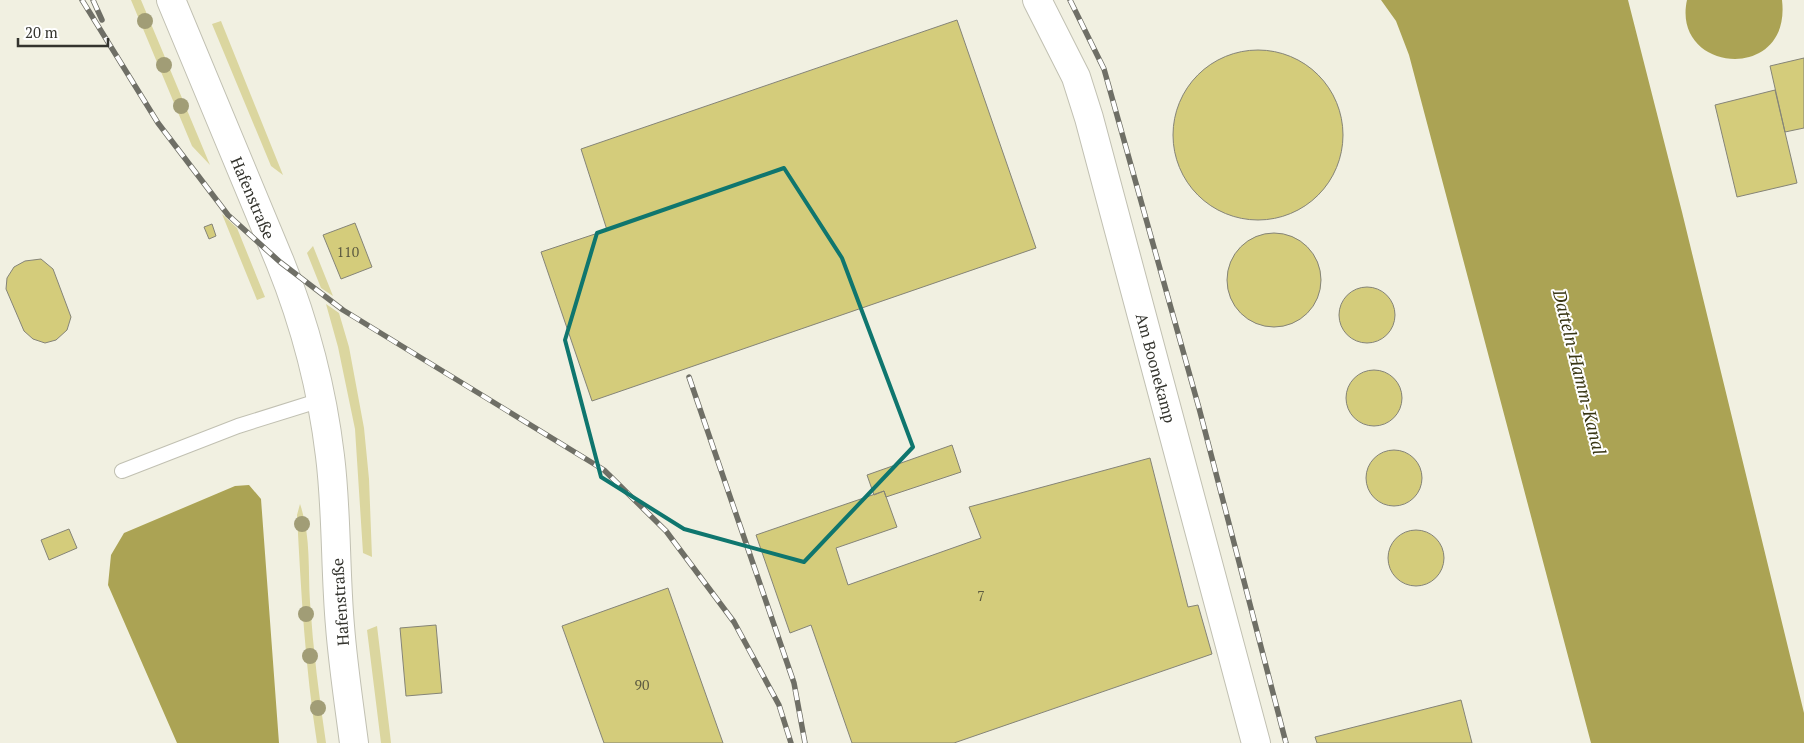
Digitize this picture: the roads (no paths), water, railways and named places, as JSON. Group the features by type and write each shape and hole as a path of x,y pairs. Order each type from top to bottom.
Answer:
{"street":[{"name":"Hafenstraße","path":"171,0 293,295 307,338 321,400 330,455 340,627 354,743"},
{"name":"Am Boonekamp","path":"1037,0 1076,76 1089,118 1256,743"}],"lane":[{"path":"122,471 238,426 321,400"}],"water":[{"name":"Datteln-Hamm-Kanal","path":"1381,0 1628,0 1682,212 1804,713 1804,743 1591,743 1409,55 1396,21"},
{"path":"1687,0 1782,0 1780,27 1769,46 1752,56 1732,59 1713,54 1696,43 1687,24"},
{"path":"249,485 261,499 279,743 177,743 108,585 111,555 124,533 235,486"}],"railway":[{"path":"82,0 158,123 228,215 280,262 343,310 604,470 666,531 734,622 779,705 791,743"},
{"path":"93,0 102,20"},
{"path":"1070,0 1104,69 1199,408 1286,743"},
{"path":"689,377 794,683 805,743"}]}
